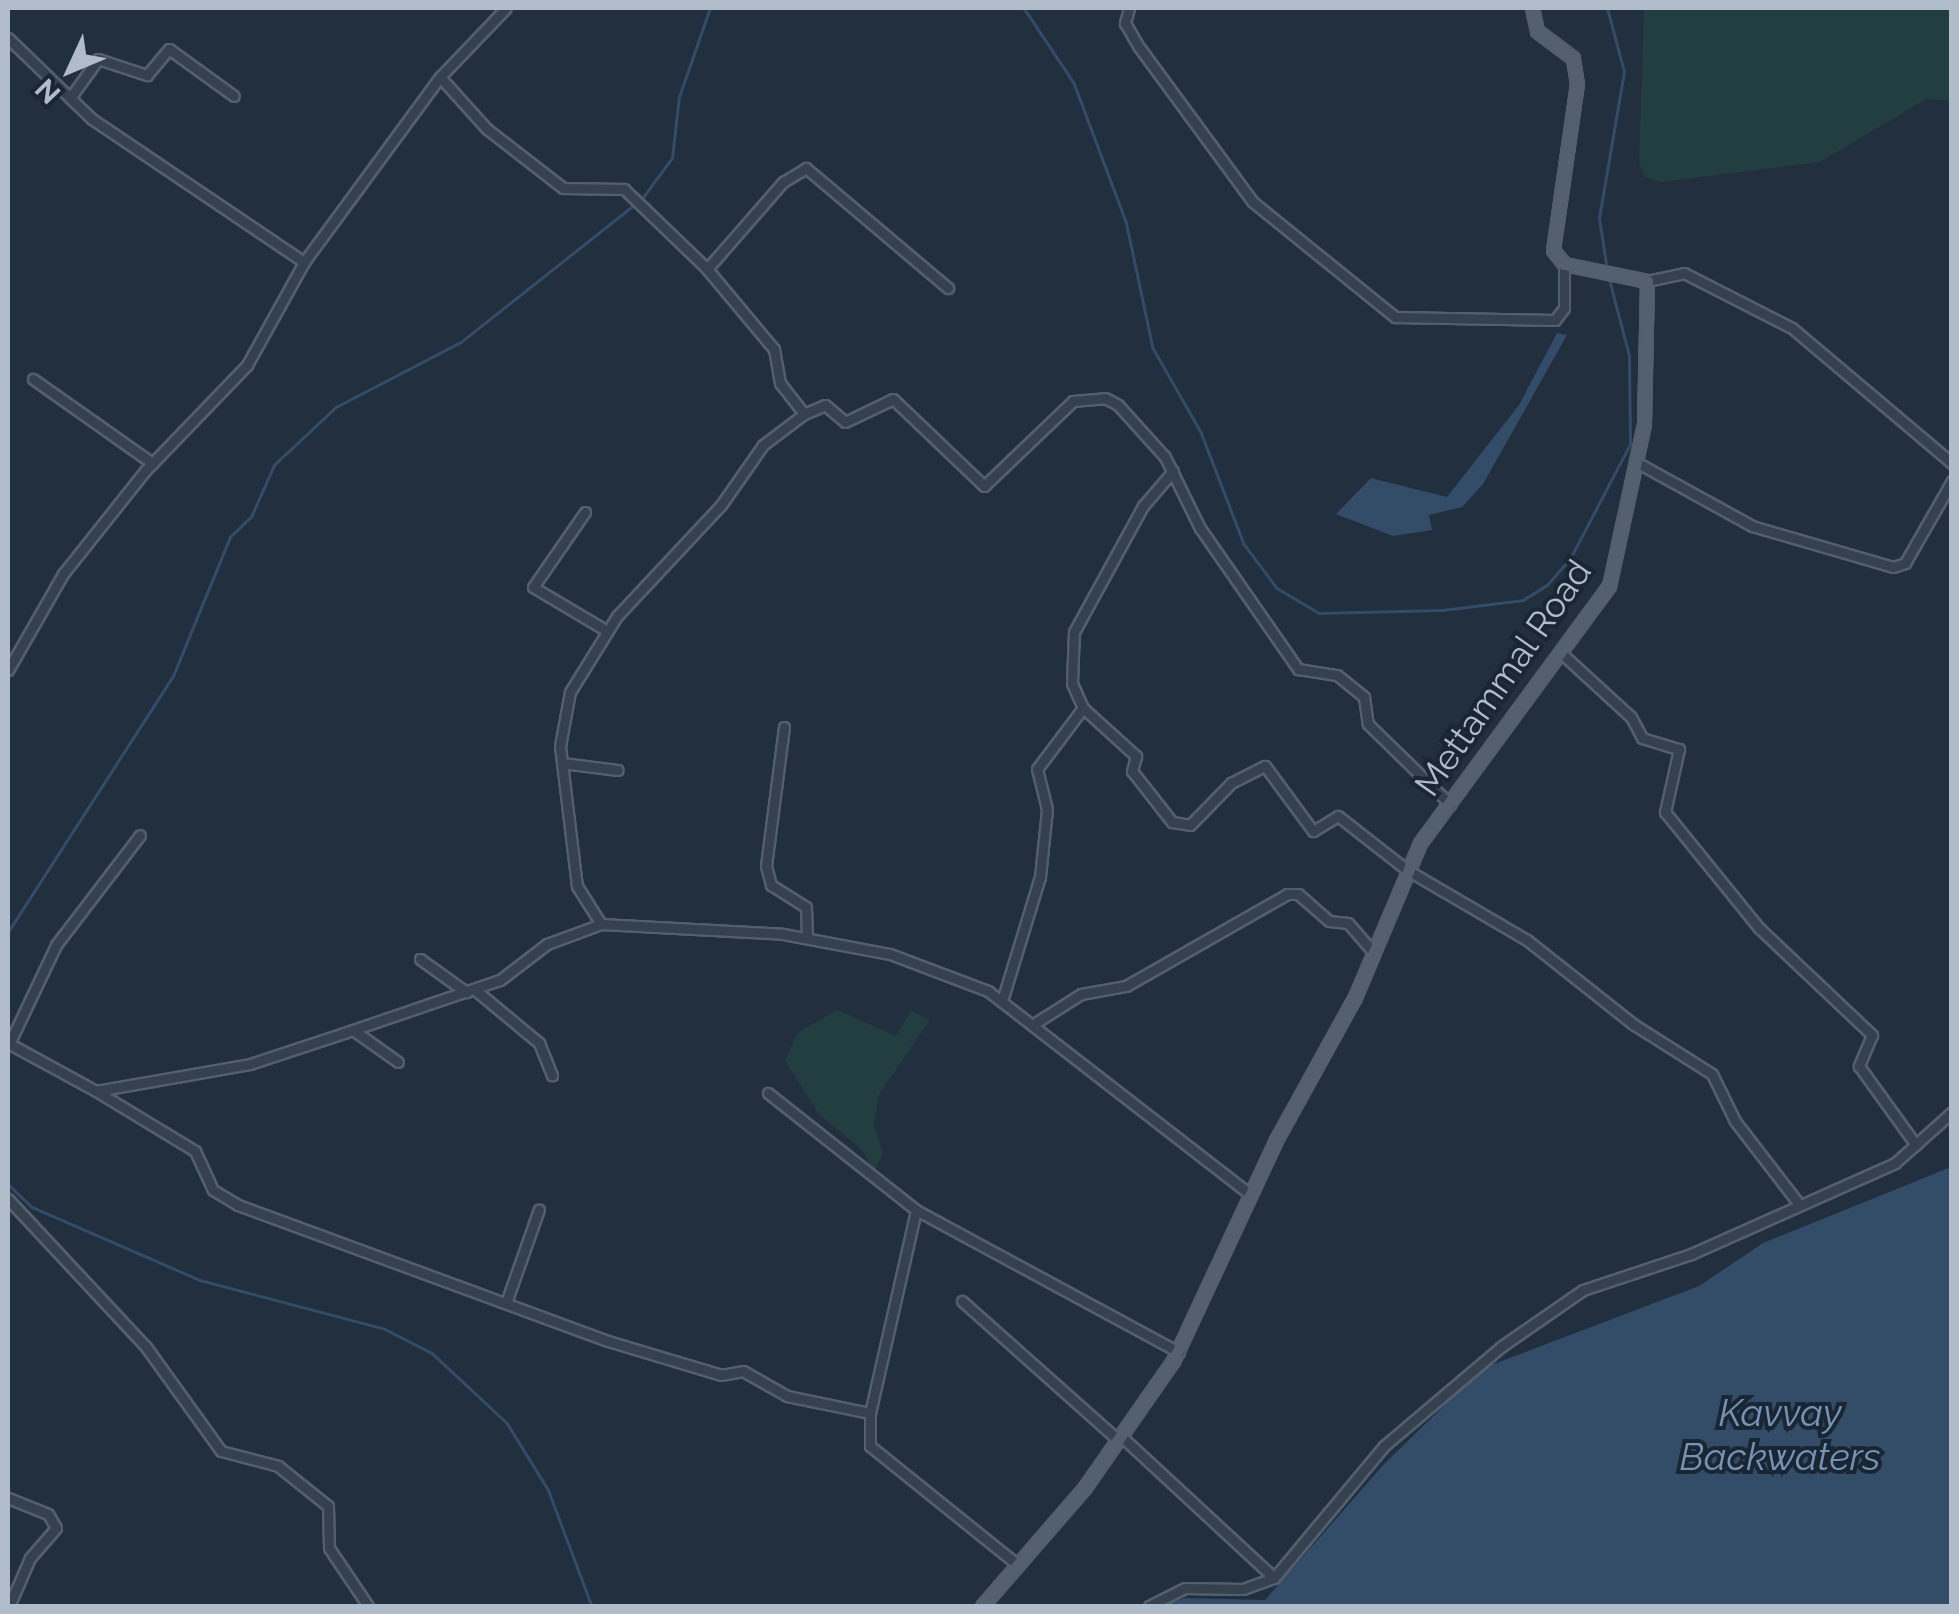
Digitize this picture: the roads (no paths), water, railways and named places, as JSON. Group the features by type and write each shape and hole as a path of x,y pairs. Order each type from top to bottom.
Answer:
{"main road":[{"path":"1532,8 1537,31 1575,68 1574,142 1553,241 1564,264 1613,268 1647,281"},
{"name":"Mettammal Road","path":"982,1606 1120,1439 1178,1352 1251,1195 1374,953 1408,870 1450,804 1609,586 1638,463 1647,281"}],"street":[{"path":"8,670 12,650 36,612 152,463 247,365 304,262 440,77 506,8"},
{"path":"1128,8 1125,23 1139,47 1253,202 1395,318 1555,320 1568,282 1564,264"},
{"path":"8,38 70,98 304,262"},
{"path":"70,98 98,59 147,75 169,49 234,96"},
{"path":"440,77 532,170 580,194 617,184 708,269 782,360 780,383 804,414"},
{"path":"708,269 784,182 806,168 948,288"},
{"path":"1647,281 1684,273 1792,328 1952,463"},
{"path":"32,379 152,463"},
{"path":"601,924 579,900 562,763 570,692 607,632 721,505 763,445 804,414 825,405 846,422 893,399 984,486 1073,402 1105,398 1144,430 1174,470 1200,528 1298,670 1337,675 1364,697 1368,724 1450,804"},
{"path":"1638,463 1692,486 1752,526 1893,567 1905,563 1952,482"},
{"path":"1174,470 1143,506 1074,632 1072,683 1082,708 1136,756 1132,771 1172,822 1190,824 1231,783 1265,766 1313,831 1338,816 1408,870 1527,940 1633,1024 1712,1074 1735,1121 1798,1204"},
{"path":"586,512 533,587 607,632"},
{"path":"1560,652 1631,717 1642,738 1679,749 1664,812 1759,928 1872,1035 1859,1066 1916,1145"},
{"path":"1002,1001 1040,876 1047,810 1037,769 1082,708"},
{"path":"784,727 766,866 772,885 806,908 807,938"},
{"path":"562,763 618,770"},
{"path":"140,835 56,945 8,1043 195,1151 213,1190 238,1205 507,1300 608,1341 721,1376 743,1371 787,1396 870,1413"},
{"path":"1032,1024 1081,994 1126,986 1287,894 1348,924 1374,953"},
{"path":"96,1091 250,1064 353,1030 470,991 546,944 601,924 807,938 890,954 1002,1001 1251,1195"},
{"path":"420,959 539,1043 552,1075"},
{"path":"353,1030 398,1062"},
{"path":"768,1094 916,1210 1178,1352"},
{"path":"1149,1606 1184,1588 1243,1590 1274,1578 1372,1457 1502,1346 1582,1290 1691,1254 1895,1163 1952,1112"},
{"path":"8,1200 146,1347 221,1451 278,1466 328,1506 329,1548 368,1606"},
{"path":"507,1300 538,1209"},
{"path":"916,1210 870,1413 870,1446 1017,1564"},
{"path":"962,1301 1274,1578"},
{"path":"8,1498 48,1514 56,1528 30,1558 9,1606"}],"water":[{"path":"1557,333 1567,335 1483,484 1462,507 1429,515 1432,530 1393,536 1336,514 1371,478 1447,497 1519,405"},
{"name":"Kavvay Backwaters","path":"1951,1167 1951,1606 1161,1606 1185,1598 1265,1600 1384,1464 1483,1368 1699,1286 1763,1243"}],"waterway":[{"path":"641,200 672,158 679,97 710,8"},
{"path":"1024,8 1074,83 1126,221 1153,348 1201,432 1244,544 1277,588 1319,613 1442,610 1523,600 1547,585 1571,557 1630,444 1629,356 1609,279"},
{"path":"1606,264 1599,218 1624,72 1607,8"},
{"path":"8,932 173,676 230,537 251,517 274,465 336,407 461,342 635,204"},
{"path":"8,1184 32,1207 200,1280 385,1329 432,1353 507,1423 548,1489 592,1606"}]}
